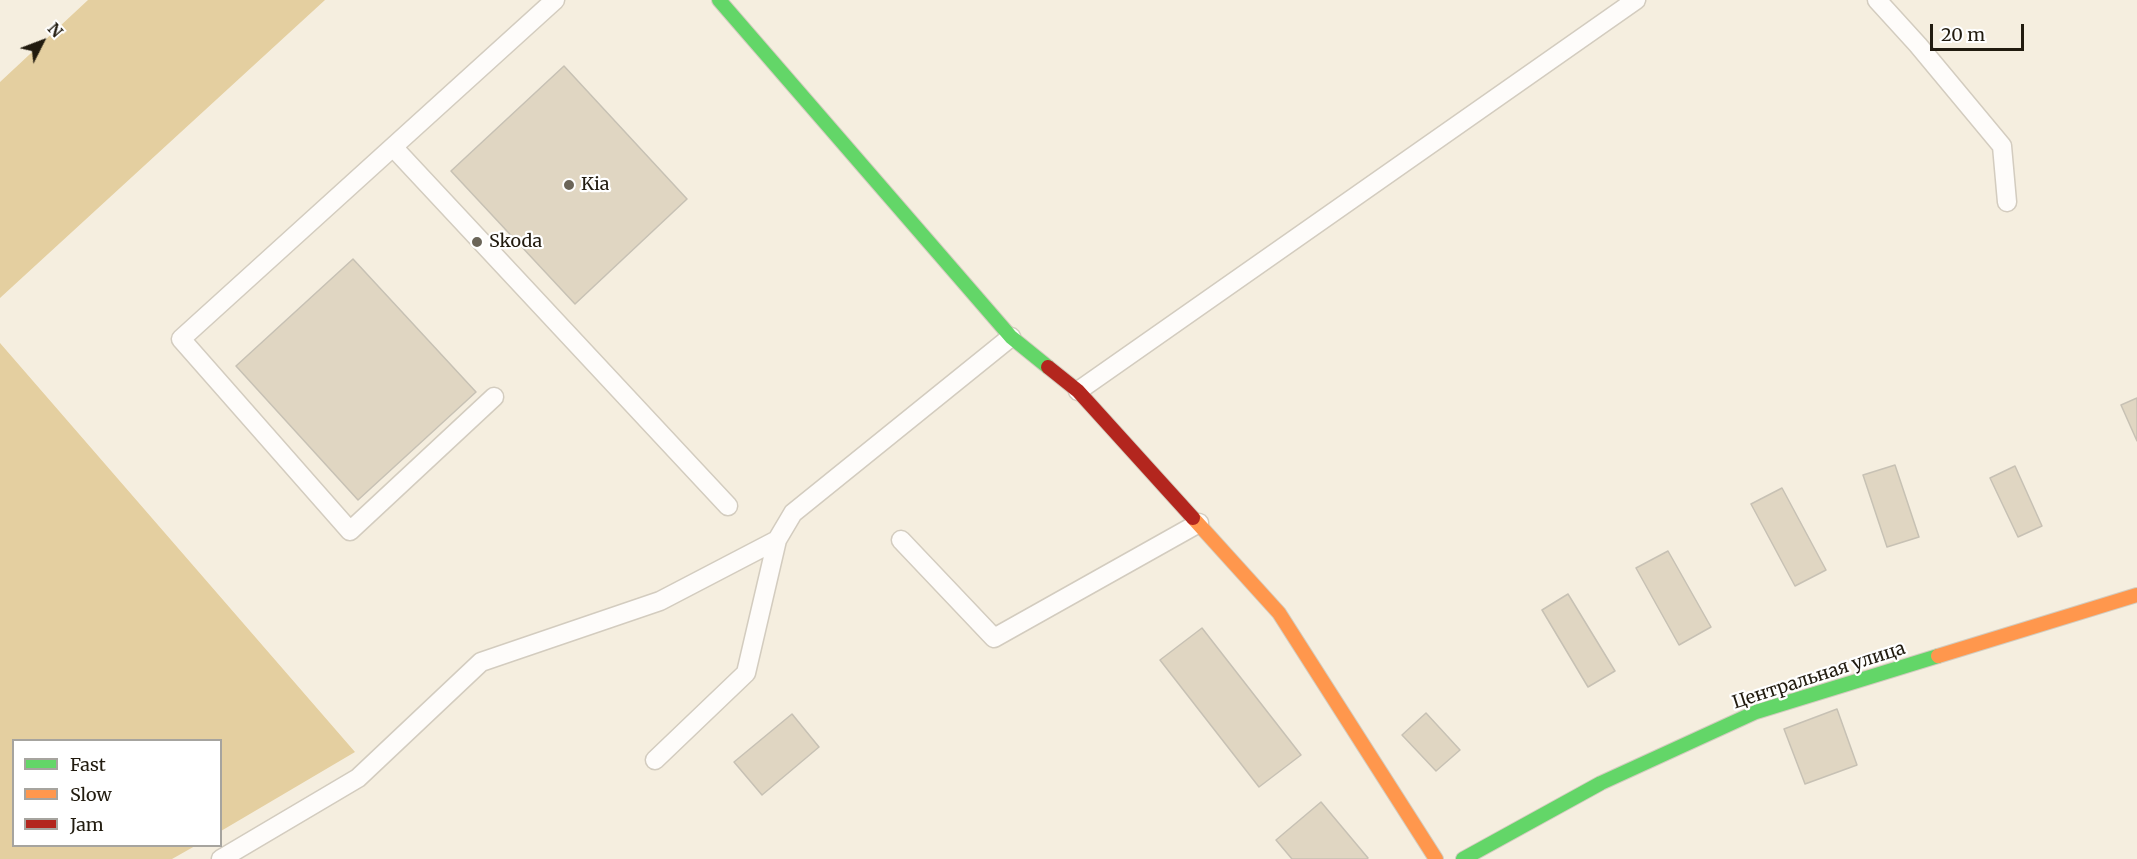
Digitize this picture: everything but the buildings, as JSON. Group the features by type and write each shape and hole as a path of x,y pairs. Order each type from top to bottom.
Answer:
{"street":[{"path":"719,0 1011,337 1078,390 1279,613 1436,859"},
{"name":"Центральная улица","path":"1463,859 1601,783 1756,712 2137,595"}],"lane":[{"path":"494,397 350,531 181,339 555,0"},
{"path":"1078,390 1636,0"},
{"path":"1877,0 1918,45 2002,146 2007,202"},
{"path":"393,147 728,506"},
{"path":"655,759 746,673 777,540 793,513 1011,337"},
{"path":"901,540 994,638 1199,523"},
{"path":"221,859 358,778 481,662 660,601 777,540"}],"shaded area":[{"path":"88,0 325,0 0,298 0,82"},
{"path":"0,343 355,752 222,830 222,739 12,739 12,847 193,847 172,859 0,859"}],"traffic: fast":[{"path":"719,0 1011,337 1048,367"},
{"path":"1463,859 1601,783 1756,712 1938,656"}],"traffic: slow":[{"path":"1193,518 1279,613 1436,859"},
{"path":"1938,656 2137,595"}],"traffic: jam":[{"path":"1048,367 1078,391 1193,518"}],"place":[{"name":"Kia","path":"569,185"},
{"name":"Skoda","path":"477,242"}]}
